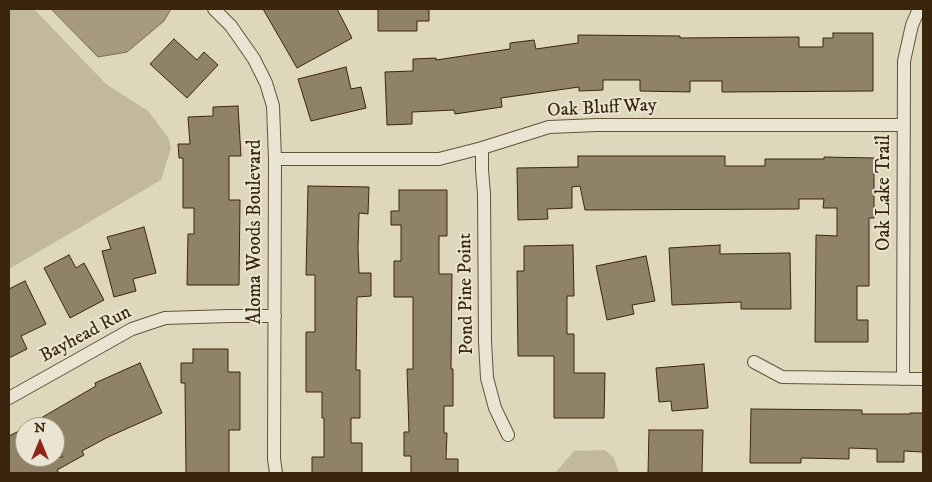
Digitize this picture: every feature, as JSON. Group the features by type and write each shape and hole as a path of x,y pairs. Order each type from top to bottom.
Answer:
{"street":[{"name":"Aloma Woods Boulevard","path":"214,9 232,26 254,58 266,83 272,106 275,159 274,459 276,473"},
{"name":"Oak Lake Trail","path":"903,379 904,61 912,25 919,9"},
{"name":"Oak Bluff Way","path":"275,159 439,159 550,127 597,125 904,125"},
{"name":"Pond Pine Point","path":"482,148 487,378 495,408 508,435"},
{"name":"Bayhead Run","path":"9,398 132,329 165,318 275,316"},
{"path":"754,362 782,377 923,379"}],"shaded area":[{"path":"9,9 34,9 106,84 148,111 168,137 171,148 161,180 9,269"},
{"path":"51,9 171,9 164,21 127,52 98,57"},
{"path":"605,450 614,458 619,473 555,473 574,451"}],"building":[{"path":"263,9 337,9 352,38 297,68"},
{"path":"378,9 429,9 429,21 417,21 417,31 378,31"},
{"path":"833,33 873,33 873,91 722,92 722,81 690,81 690,92 640,91 640,80 603,80 603,90 579,91 579,87 501,98 502,107 455,114 454,110 412,112 412,124 387,125 385,72 413,71 413,59 436,58 436,60 510,49 510,43 534,40 536,49 578,43 578,35 680,36 680,38 799,37 799,47 823,47 823,38 833,38"},
{"path":"174,39 197,60 204,52 218,65 187,98 150,64"},
{"path":"346,67 351,89 361,87 366,108 311,121 298,79"},
{"path":"238,106 241,156 229,156 229,200 240,200 239,285 187,285 188,234 194,234 194,208 183,208 183,158 179,158 178,144 190,144 188,117 213,116 213,107"},
{"path":"578,156 725,156 725,166 765,166 765,159 874,158 874,218 869,218 869,286 857,286 857,320 868,320 868,342 815,342 816,235 837,236 837,208 823,208 824,199 799,199 799,209 585,210 580,186 572,187 572,208 547,209 548,219 518,220 517,168 578,167"},
{"path":"308,186 369,187 368,214 359,213 358,248 359,273 371,273 371,296 357,297 356,370 360,370 360,418 351,418 351,443 362,443 362,473 312,473 312,457 324,457 324,418 322,418 322,392 306,392 306,332 315,332 315,275 306,275"},
{"path":"399,190 447,190 447,236 439,236 439,274 452,274 451,369 453,369 453,406 444,406 444,433 447,433 446,459 458,459 458,473 411,473 411,456 404,456 404,432 409,432 407,369 413,369 413,297 394,297 394,261 401,261 401,225 391,225 391,211 399,211"},
{"path":"144,227 156,273 133,279 136,291 114,297 102,251 111,249 107,237"},
{"path":"573,245 574,296 567,296 567,334 574,334 574,373 605,373 604,418 554,418 554,356 518,356 517,271 524,271 524,246"},
{"path":"720,245 720,254 790,253 791,309 741,309 741,302 672,305 669,248"},
{"path":"69,255 76,268 84,263 104,300 70,318 44,268"},
{"path":"646,256 655,301 632,305 634,314 607,320 596,266"},
{"path":"25,281 46,324 21,336 27,349 9,358 9,289"},
{"path":"193,349 228,349 228,372 240,372 240,430 229,430 229,473 186,473 185,383 181,383 181,363 193,363"},
{"path":"140,363 162,413 82,451 84,455 65,466 65,417 43,417 96,386 95,383"},
{"path":"704,364 708,408 672,411 671,401 659,402 656,368"},
{"path":"751,409 862,410 862,414 923,413 923,452 904,451 904,462 877,462 877,449 849,448 849,459 801,458 801,463 750,463"},
{"path":"649,430 703,430 702,473 648,473"},
{"path":"15,433 15,467 62,467 57,470 59,473 9,473 9,436"}]}
